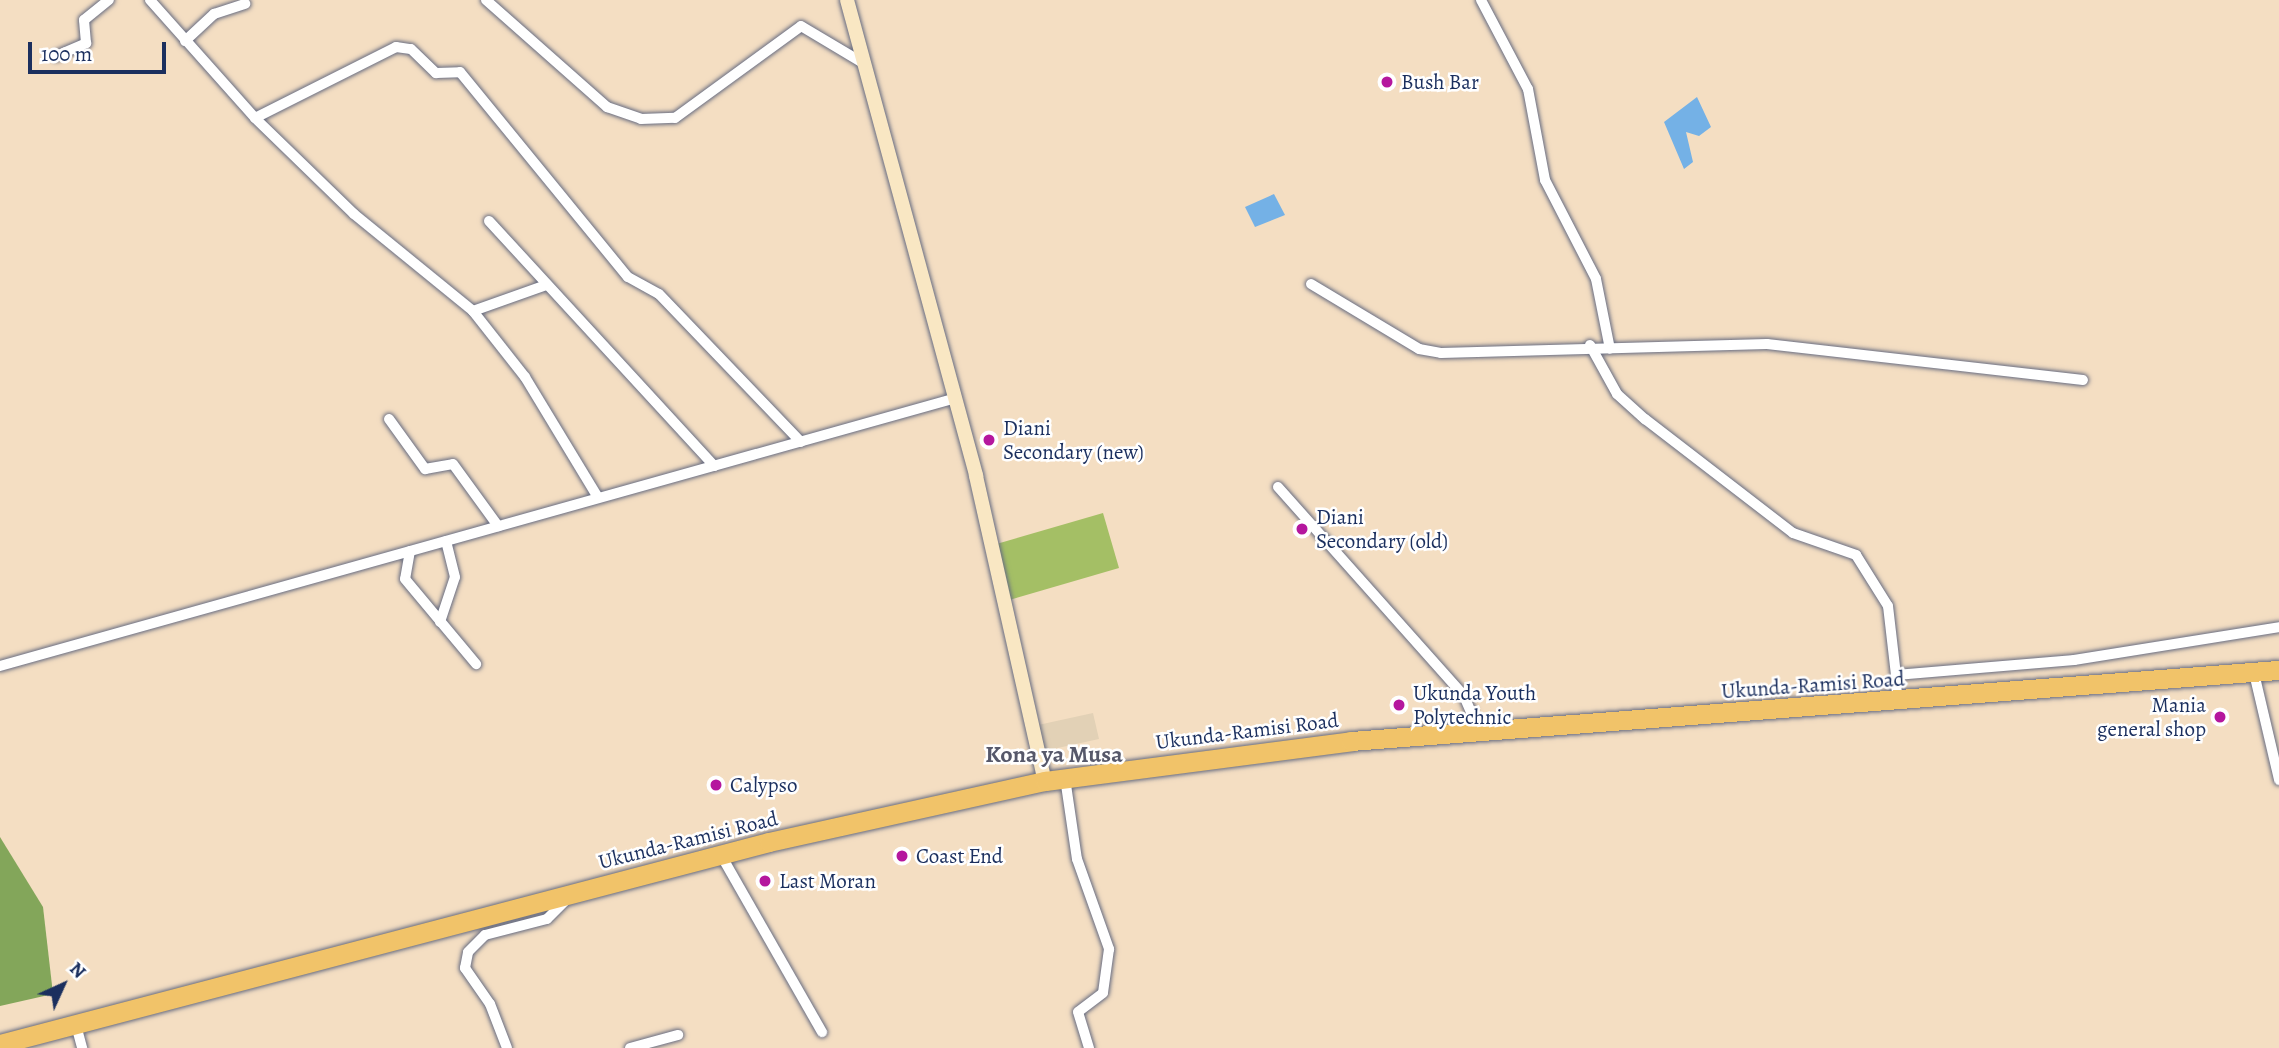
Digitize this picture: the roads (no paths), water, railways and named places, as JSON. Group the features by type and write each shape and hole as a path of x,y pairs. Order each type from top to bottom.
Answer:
{"highway":[{"name":"Ukunda-Ramisi Road","path":"0,1044 721,855 1045,781 1264,750 2279,670"}],"street":[{"path":"56,55 86,43 84,20 108,0"},
{"path":"150,0 255,118 354,214 473,312 525,377 597,495"},
{"path":"486,0 607,107 641,119 675,118 801,26 863,63"},
{"path":"1481,0 1528,89 1545,180 1595,279 1611,349"},
{"path":"846,1 956,398 1045,781"},
{"path":"186,41 214,14 245,4"},
{"path":"255,118 396,47 411,48 436,73 460,72 628,277 659,294 802,442"},
{"path":"489,221 714,466"},
{"path":"1311,284 1419,349 1590,345 1611,349 1768,344 2083,380"},
{"path":"473,312 546,285"},
{"path":"1590,345 1617,394 1645,419 1793,533 1856,555 1888,606 1897,701"},
{"path":"0,666 446,541 597,495 714,466 956,398"},
{"path":"389,419 425,469 453,464 498,526"},
{"path":"1278,487 1464,696 1480,733"},
{"path":"440,622 454,586 446,541"},
{"path":"410,551 405,579 476,664"},
{"path":"1896,674 2074,660 2279,627"},
{"path":"2254,673 2279,780"},
{"path":"1065,778 1077,859 1109,949 1103,993 1078,1012 1089,1048"},
{"path":"721,855 822,1032"},
{"path":"507,1048 490,1004 465,968 468,952 485,935 547,919 572,893"},
{"path":"76,1025 82,1048"},
{"path":"630,1048 678,1035"}],"water":[{"path":"1697,97 1711,127 1699,136 1686,132 1693,162 1684,169 1664,122"},
{"path":"1274,194 1285,215 1255,227 1245,207"}],"place":[{"name":"Bush Bar","path":"1387,82"},
{"name":"Diani Secondary (new)","path":"989,440"},
{"name":"Diani Secondary (old)","path":"1302,529"},
{"name":"Ukunda Youth Polytechnic","path":"1399,705"},
{"name":"Mania general shop","path":"2220,717"},
{"name":"Calypso","path":"716,785"},
{"name":"Coast End","path":"902,856"},
{"name":"Last Moran","path":"765,881"}],"district":[{"name":"Kona ya Musa","path":"1054,755"}]}
